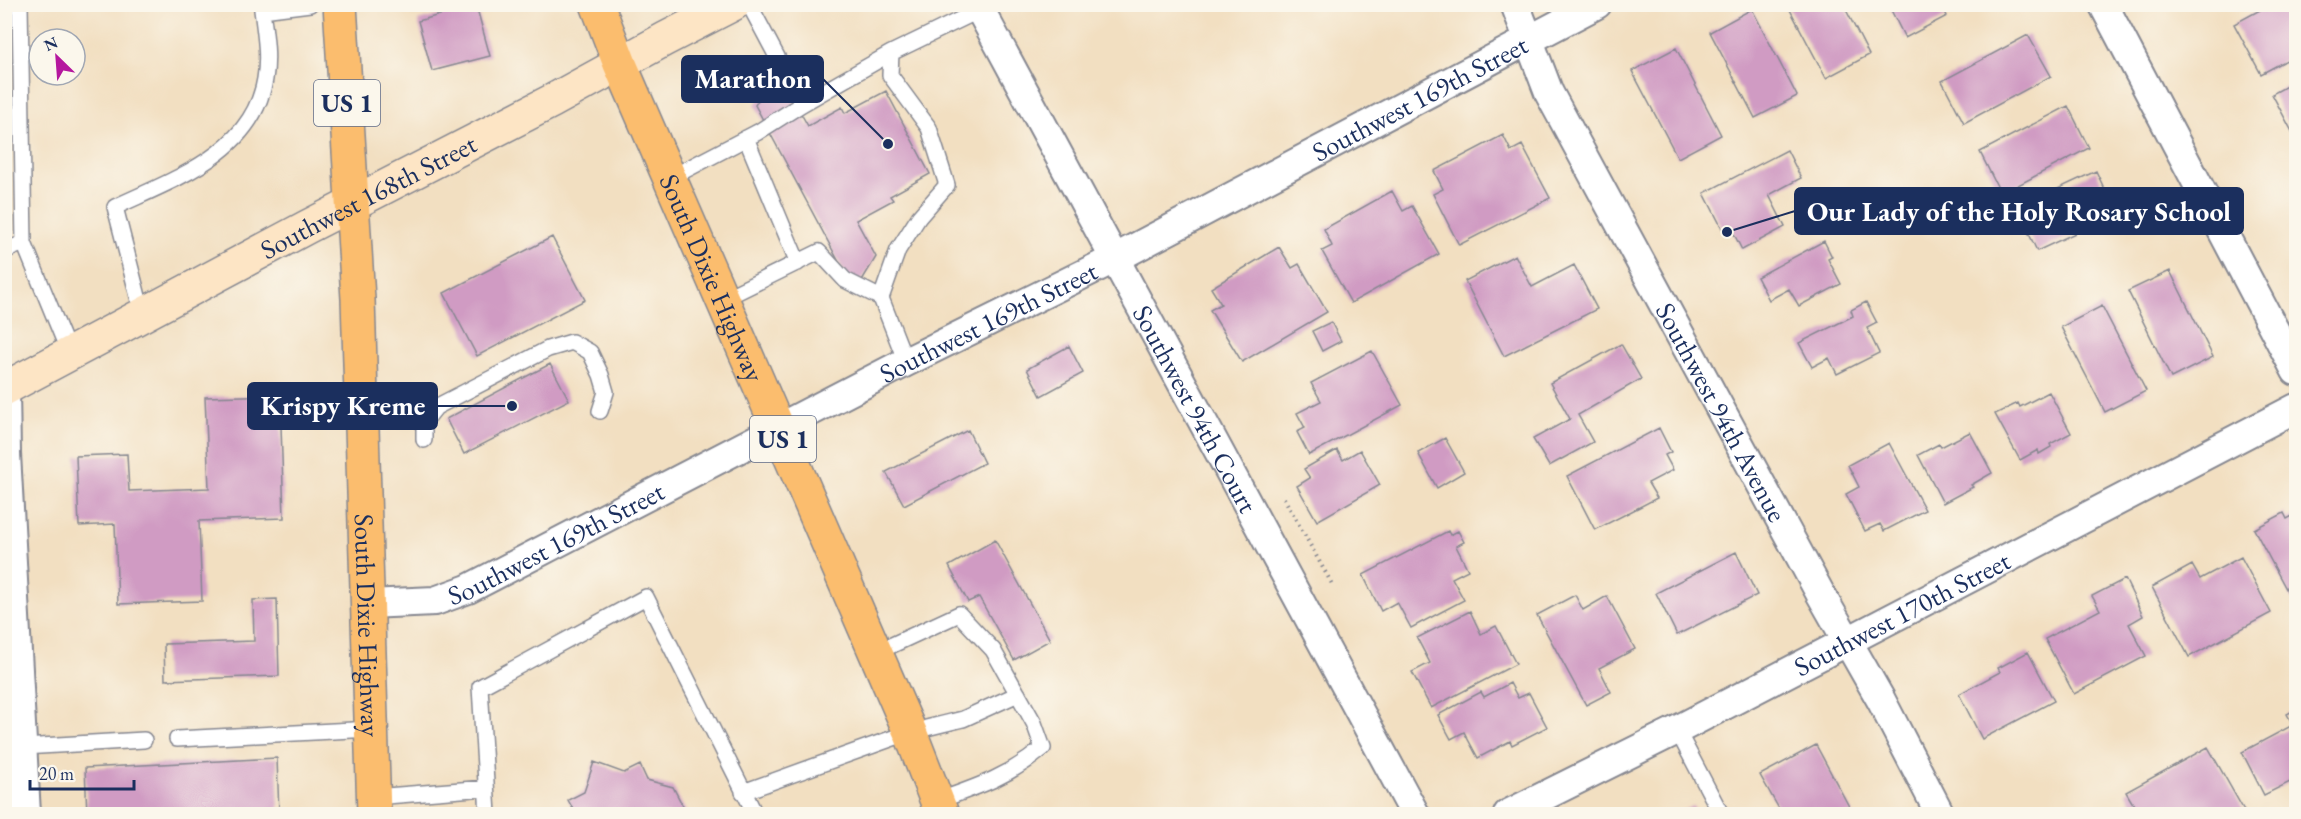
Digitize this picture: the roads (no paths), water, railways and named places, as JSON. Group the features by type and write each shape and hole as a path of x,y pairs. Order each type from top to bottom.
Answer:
{"highway":[{"name":"South Dixie Highway","path":"340,4 354,202 374,806"},
{"name":"South Dixie Highway","path":"597,4 620,64 910,732 940,808"}],"street":[{"name":"Southwest 168th Street","path":"5,389 354,202 733,4"},
{"name":"Southwest 94th Avenue","path":"1515,4 1549,93 1881,700 1940,814"},
{"name":"Southwest 169th Street","path":"368,604 435,601 468,589 906,362 1114,259 1597,4"},
{"path":"2103,4 2296,371"},
{"name":"Southwest 94th Court","path":"979,8 1416,814"},
{"path":"5,389 26,814"},
{"name":"Southwest 170th Street","path":"1508,814 1677,730 2296,408"}],"lane":[{"path":"20,4 24,243 70,355"},
{"path":"143,316 115,207 191,171 223,151 254,111 263,86 267,52 262,10 310,4"},
{"path":"748,4 802,104"},
{"path":"670,178 746,138 891,53 979,8"},
{"path":"891,53 890,75 929,128 947,185 919,217 898,250 881,298 906,362"},
{"path":"746,138 798,263"},
{"path":"4,251 24,243"},
{"path":"723,299 819,252 846,280 881,298"},
{"path":"424,440 424,422 436,407 548,349 572,342 590,352 601,375 606,392 600,411"},
{"path":"488,814 480,687 646,597 756,814"},
{"path":"875,653 959,614 993,650 1034,723 1043,748 1023,765 940,808"},
{"path":"743,792 910,732 963,719 1018,694"},
{"path":"177,739 372,729"},
{"path":"1677,730 1721,814"},
{"path":"22,747 144,740"},
{"path":"374,806 486,789"}],"place":[{"name":"Marathon","path":"888,144"},
{"name":"Our Lady of the Holy Rosary School","path":"1727,232"},
{"name":"Krispy Kreme","path":"512,406"}]}
